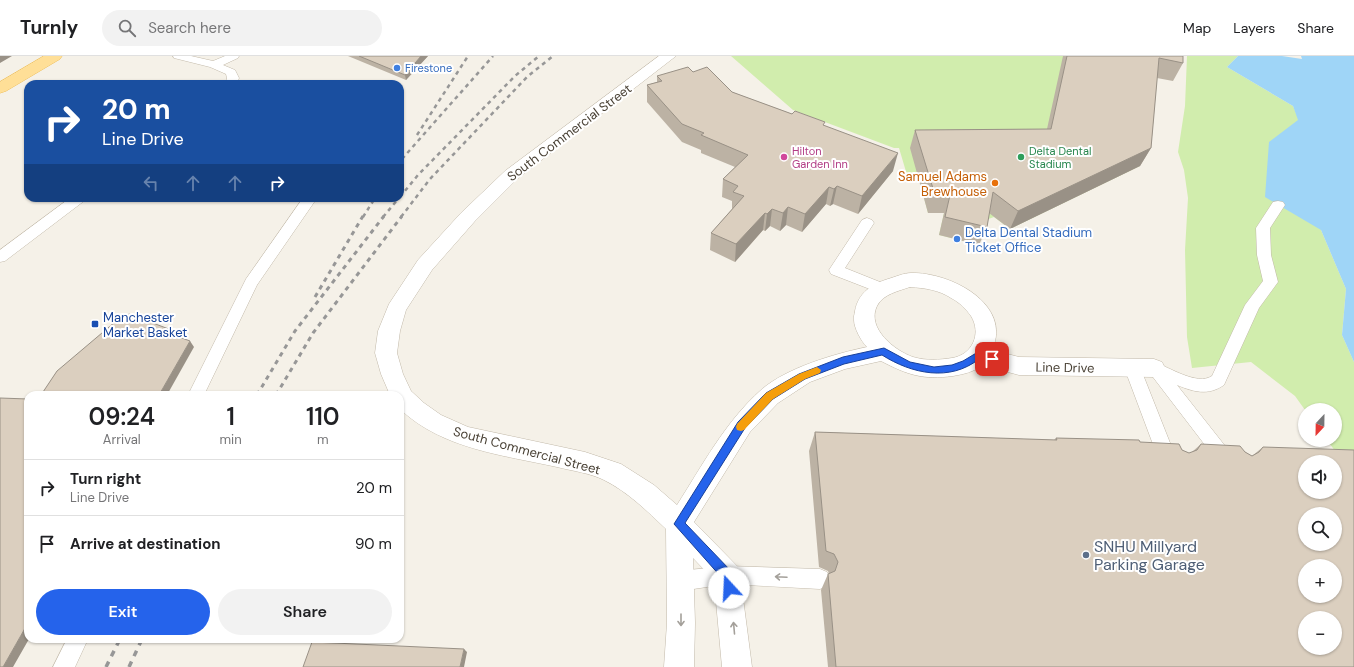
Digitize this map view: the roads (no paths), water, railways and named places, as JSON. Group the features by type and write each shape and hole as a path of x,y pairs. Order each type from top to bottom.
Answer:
{"main road":[{"path":"0,88 55,56"}],"street":[{"name":"South Commercial Street","path":"399,391 392,374 386,353 389,331 396,310 426,265 468,217 510,175 669,56"},
{"path":"910,280 927,281 938,284 960,294 973,305 982,317 986,330 985,344 978,355 967,364 952,369 934,370 916,368 904,363 884,352 871,338 865,324 864,310 870,298 880,288 894,282 910,280"},
{"path":"680,667 679,524 742,425 770,396 802,376 843,361 884,352"},
{"name":"Line Drive","path":"978,355 1019,366 1143,368"},
{"name":"South Commercial Street","path":"404,399 416,410 433,422 450,431 468,437 555,455 612,472 645,493 679,524 727,575"},
{"path":"727,575 737,667"}],"lane":[{"path":"178,56 214,65 231,72 232,80"},
{"path":"214,65 234,56"},
{"path":"0,257 74,202"},
{"path":"198,391 251,283 307,202"},
{"path":"1143,368 1195,385 1212,385 1218,380 1253,305 1271,282 1264,255 1263,228 1278,205"},
{"path":"866,223 836,270 880,288"},
{"path":"1143,368 1170,463"},
{"path":"1143,368 1230,465"},
{"path":"680,581 727,575 820,579"},
{"path":"64,667 76,643"}],"water":[{"path":"1238,56 1282,56 1302,59 1301,56 1354,56 1354,362 1342,335 1346,289 1321,230 1265,197 1269,142 1298,120 1293,106 1227,67"}],"railway":[{"path":"417,135 468,56"},
{"path":"404,157 493,56"},
{"path":"404,192 418,175 515,76 539,56"},
{"path":"401,217 430,179 527,77 553,56"},
{"path":"363,217 372,202"},
{"path":"383,217 396,202"},
{"path":"315,297 363,216"},
{"path":"259,391 295,331 384,216"},
{"path":"278,391 313,333 402,216"},
{"path":"106,667 118,643"},
{"path":"129,667 140,643"}],"place":[{"name":"Firestone","path":"397,68"},
{"name":"Hilton Garden Inn","path":"784,157"},
{"name":"Delta Dental Stadium","path":"1021,157"},
{"name":"Samuel Adams Brewhouse","path":"995,183"},
{"name":"Delta Dental Stadium Ticket Office","path":"957,239"},
{"name":"Manchester Market Basket","path":"95,324"},
{"name":"SNHU Millyard Parking Garage","path":"1086,555"}]}
